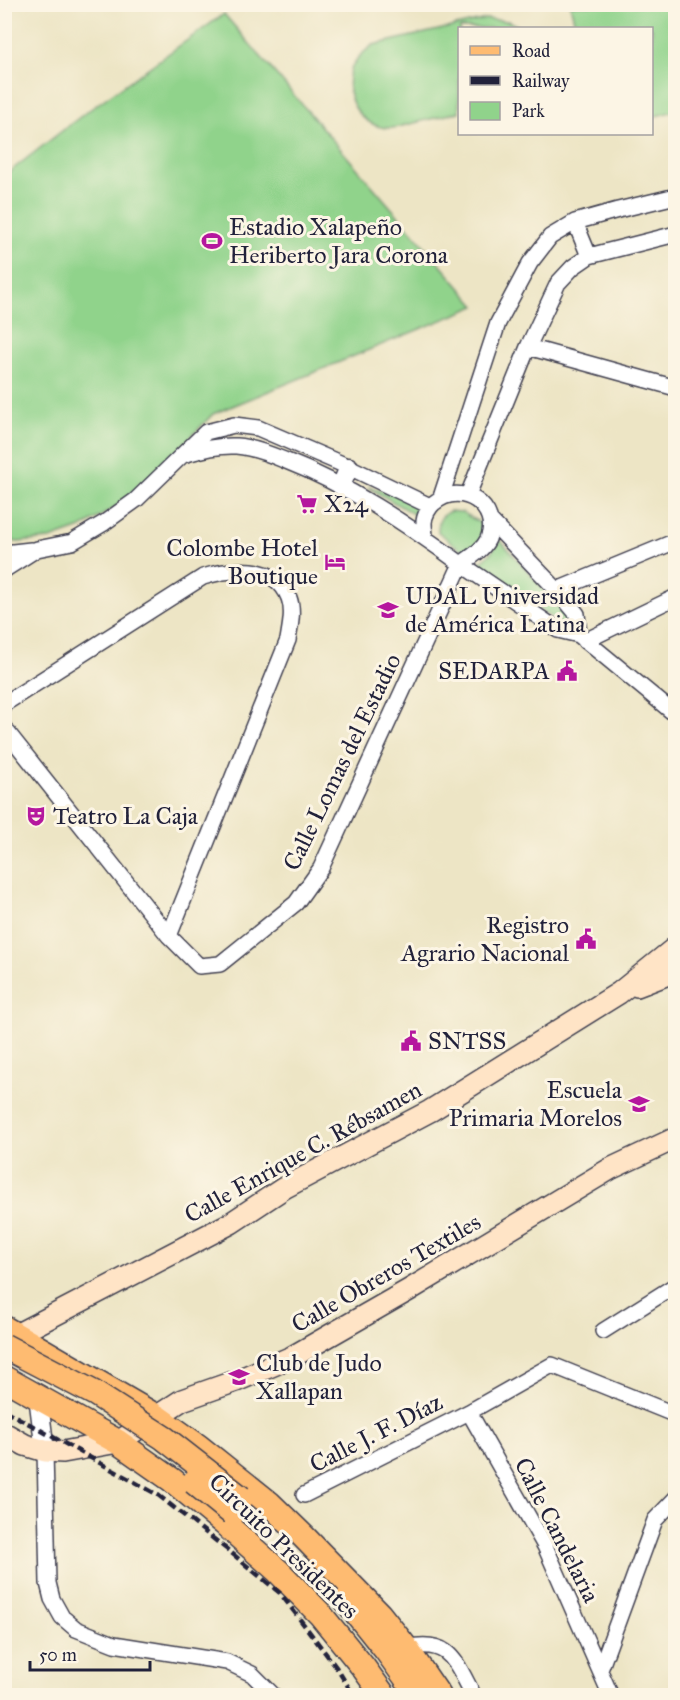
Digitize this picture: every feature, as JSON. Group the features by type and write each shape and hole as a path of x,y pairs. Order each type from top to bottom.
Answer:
{"main road":[{"name":"Calle Enrique C. Rébsamen","path":"7,1338 231,1223 284,1188 430,1111 619,993 675,947"},
{"name":"Calle Enrique C. Rébsamen","path":"619,993 675,971"},
{"name":"Calle Obreros Textiles","path":"118,1442 182,1400 236,1381 292,1357 409,1290 610,1169 675,1138"},
{"path":"7,1338 11,1351 9,1364 12,1377 10,1381 118,1442 172,1480 224,1523 278,1571 320,1614 384,1695"},
{"path":"7,1338 157,1417 200,1447 269,1503 379,1614 439,1695"},
{"name":"Circuito Presidentes","path":"7,1338 164,1438 237,1506 343,1597 419,1695"},
{"name":"Circuito Presidentes","path":"4,1362 87,1406 237,1506 328,1606 373,1659 398,1695"},
{"path":"4,1433 25,1445 45,1451 63,1452 118,1442"},
{"path":"172,1480 164,1462 168,1448 183,1442 200,1447"}],"street":[{"path":"425,537 424,521 436,502 498,323 530,263 550,237 575,222 675,196"},
{"path":"575,222 589,256"},
{"path":"468,495 528,347 558,283 573,267 589,256 675,234"},
{"path":"528,347 675,388"},
{"path":"4,554 72,542 104,523 136,500 206,432 234,425 258,428 436,502 454,493 468,495 482,505 490,520 577,614 582,638"},
{"path":"183,455 215,446 239,446 270,454 341,486 425,537 558,630 582,638 675,715"},
{"path":"341,486 349,467"},
{"path":"461,564 478,552 488,538 490,520"},
{"path":"557,590 675,541"},
{"path":"4,570 37,549"},
{"name":"Calle Lomas del Estadio","path":"169,936 199,966 220,964 296,903 321,868 461,564"},
{"path":"4,704 203,577 222,571 243,570 265,574 282,585 290,599 291,616 288,640 169,936 4,728"},
{"path":"582,638 675,597"},
{"path":"603,1331 675,1285"},
{"name":"Calle J. F. Díaz","path":"304,1495 469,1412 552,1365 675,1415"},
{"path":"38,1396 45,1451 48,1583 52,1599 62,1617 76,1629 114,1644 227,1662 252,1674 274,1695"},
{"name":"Calle Candelaria","path":"469,1412 545,1546 611,1695"},
{"path":"600,1670 655,1520 675,1498"},
{"path":"406,1648 423,1644 440,1648 452,1656 474,1695"}],"green space":[{"path":"570,5 675,5 675,111 653,117 653,27 576,27"},
{"name":"Estadio Xalapeño Heriberto Jara Corona","path":"224,14 476,306 213,414 134,496 81,528 50,539 18,542 5,540 4,176 85,113"},
{"path":"486,19 508,21 520,27 458,27 458,112 391,128 380,127 361,116 350,97 349,76 353,65 373,45"},
{"path":"368,487 425,500 418,517"},
{"path":"450,511 462,512 480,523 482,538 473,549 464,552 438,532 440,519"},
{"path":"500,540 574,623 571,630 474,567 490,554"}],"railway":[{"path":"4,1410 158,1495 229,1551 280,1593 336,1667 354,1696"}],"place":[{"name":"Estadio Xalapeño Heriberto Jara Corona","path":"212,241"},
{"name":"X24","path":"307,504"},
{"name":"Colombe Hotel Boutique","path":"335,562"},
{"name":"UDAL Universidad de América Latina","path":"388,610"},
{"name":"SEDARPA","path":"567,671"},
{"name":"Teatro La Caja","path":"36,816"},
{"name":"Registro Agrario Nacional","path":"586,939"},
{"name":"SNTSS","path":"411,1041"},
{"name":"Escuela Primaria Morelos","path":"639,1104"},
{"name":"Club de Judo Xallapan","path":"239,1377"}]}
